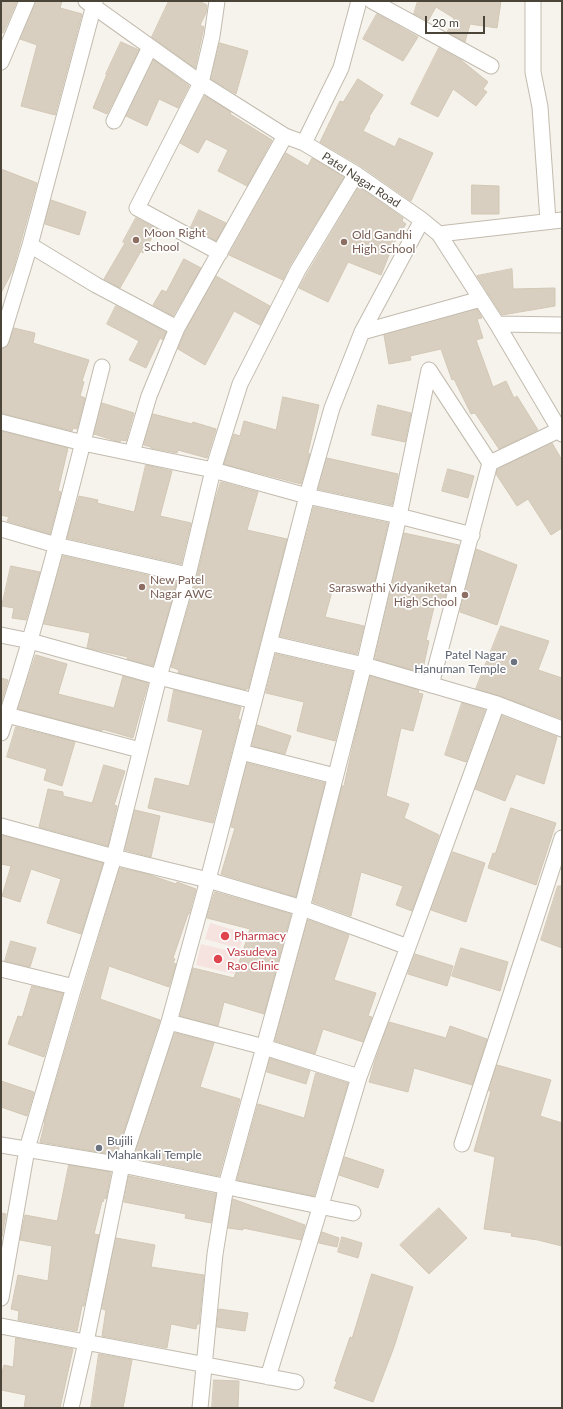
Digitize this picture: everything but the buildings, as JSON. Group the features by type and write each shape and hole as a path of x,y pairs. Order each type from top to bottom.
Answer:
{"street":[{"path":"3,52 27,1"},
{"path":"217,1 212,36 201,83 137,208 220,252"},
{"path":"304,143 340,68 359,1"},
{"path":"372,1 491,66"},
{"path":"439,234 555,220 540,107 533,72 533,1"},
{"path":"1,340 5,312 30,245 92,3"},
{"name":"Patel Nagar Road","path":"92,3 201,83 285,136 304,143 356,174 422,220 439,234 497,324 561,431"},
{"path":"114,121 150,47"},
{"path":"132,453 149,396 178,328 285,136"},
{"path":"1,1298 27,1149 114,857 159,677 188,575 213,470 240,384 298,270 356,174"},
{"path":"71,1408 122,1165 169,1022 208,880 307,496 332,408 362,332 422,220"},
{"path":"30,245 96,285 178,328"},
{"path":"362,332 481,299"},
{"path":"497,324 562,325"},
{"path":"1,733 30,641 102,367"},
{"path":"200,1408 215,1254 226,1186 302,908 364,665 399,516 429,370 490,463 431,685"},
{"path":"1,422 83,442 213,470 307,496 399,516 472,535"},
{"path":"490,463 561,431"},
{"path":"1,529 56,545 188,575"},
{"path":"1,635 30,641 159,677 254,701"},
{"path":"269,643 364,665 497,704 562,729"},
{"path":"268,1377 359,1077 497,704"},
{"path":"7,714 140,750"},
{"path":"241,752 335,776"},
{"path":"1,826 114,857 208,880 302,908 408,947"},
{"path":"462,1144 562,838"},
{"path":"1,969 74,988"},
{"path":"169,1022 264,1047 359,1077"},
{"path":"1,1145 122,1165 321,1205 353,1213"},
{"path":"1,1326 296,1382"}],"shaded area":[{"name":"Pharmacy","path":"210,923 245,933 240,949 205,939"},
{"name":"Vasudeva Rao Clinic","path":"201,944 239,953 234,974 196,965"}],"place":[{"name":"Moon Right School","path":"136,240"},
{"name":"Old Gandhi High School","path":"344,242"},
{"name":"New Patel Nagar AWC","path":"142,587"},
{"name":"Saraswathi Vidyaniketan High School","path":"465,595"},
{"name":"Patel Nagar Hanuman Temple","path":"514,662"},
{"name":"Pharmacy","path":"225,936"},
{"name":"Vasudeva Rao Clinic","path":"218,959"},
{"name":"Bujili Mahankali Temple","path":"99,1148"}]}
